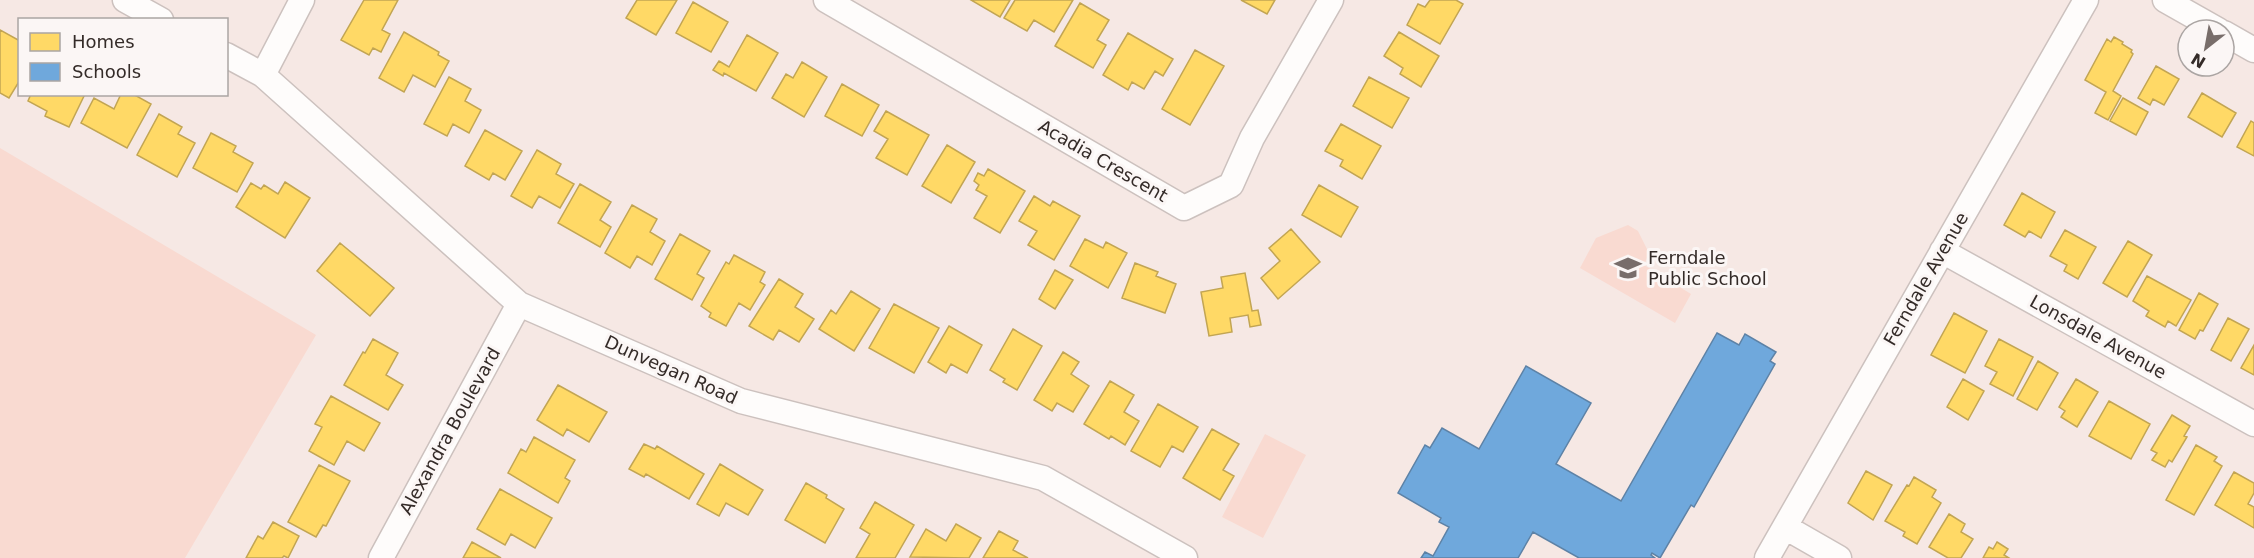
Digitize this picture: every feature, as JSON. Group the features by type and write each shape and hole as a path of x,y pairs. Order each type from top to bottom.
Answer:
{"street":[{"path":"125,0 157,18"},
{"path":"263,75 302,0"},
{"name":"Acadia Crescent","path":"826,0 1184,208 1231,185 1252,138 1330,0"},
{"name":"Ferndale Avenue","path":"1767,558 2086,0"},
{"path":"2166,0 2197,18"},
{"path":"2236,40 2254,50"},
{"name":"Dunvegan Road","path":"228,56 263,75 519,304 741,401 1043,478 1185,558"},
{"name":"Lonsdale Avenue","path":"1942,251 2254,424"},
{"name":"Alexandra Boulevard","path":"381,558 519,304"},
{"path":"1785,527 1839,558"}],"shaded area":[{"path":"0,148 316,335 185,558 0,558"},
{"path":"1628,225 1638,231 1649,253 1644,265 1691,294 1675,323 1580,268 1596,238"},
{"path":"1265,434 1306,455 1263,538 1222,517"}],"building: Homes":[{"path":"364,0 398,0 382,30 390,34 381,52 373,48 369,55 341,40"},
{"path":"637,0 677,0 656,35 626,18"},
{"path":"971,0 1010,0 1000,17"},
{"path":"1015,0 1073,0 1054,32 1034,20 1027,31 1004,18"},
{"path":"1241,0 1275,0 1267,14"},
{"path":"1430,0 1456,0 1463,4 1440,44 1407,25 1418,4 1425,7"},
{"path":"693,2 728,22 711,52 676,33"},
{"path":"1080,3 1109,20 1097,40 1106,45 1093,68 1055,46"},
{"path":"0,30 18,40 18,83 9,98 0,93"},
{"path":"404,32 439,52 438,55 449,61 435,87 413,75 404,92 379,78"},
{"path":"1399,32 1439,56 1421,87 1400,74 1403,68 1384,56"},
{"path":"1128,33 1173,59 1163,76 1155,71 1144,89 1132,82 1128,90 1103,75"},
{"path":"747,35 778,53 756,91 724,73 723,76 713,70 719,61 729,67"},
{"path":"2114,37 2132,50 2133,54 2113,91 2121,96 2108,120 2095,113 2106,92 2085,80 2107,39 2111,42"},
{"path":"1195,50 1224,66 1190,125 1162,109"},
{"path":"802,62 827,77 804,117 772,98 786,74 793,78"},
{"path":"2156,66 2179,79 2164,105 2153,99 2150,105 2138,98"},
{"path":"449,77 471,89 465,101 481,110 469,133 453,124 447,136 424,124"},
{"path":"1369,77 1409,98 1392,128 1353,106"},
{"path":"842,84 879,105 862,136 825,116"},
{"path":"2202,93 2236,113 2222,137 2188,117"},
{"path":"30,96 84,96 69,127 45,116 47,111 28,101"},
{"path":"120,96 137,96 151,104 127,148 81,123 94,98 114,109"},
{"path":"2123,98 2148,112 2136,135 2110,121"},
{"path":"886,111 929,135 907,175 876,158 888,139 874,131"},
{"path":"159,114 182,127 178,134 195,143 177,177 137,155"},
{"path":"2251,121 2254,123 2254,156 2237,147"},
{"path":"1341,124 1381,146 1362,179 1340,166 1343,160 1325,151"},
{"path":"485,130 522,151 505,180 493,173 489,180 465,166"},
{"path":"211,133 236,146 233,152 253,163 237,192 193,168"},
{"path":"947,145 975,162 951,203 922,186"},
{"path":"537,150 561,164 556,174 574,184 560,208 539,196 532,208 511,196"},
{"path":"988,169 1025,191 1000,233 974,218 987,196 976,190 979,185 974,181 978,173 984,176"},
{"path":"285,182 310,198 285,238 236,207 251,183 261,189 264,185 278,194"},
{"path":"580,184 611,202 600,220 611,227 600,247 558,223"},
{"path":"1319,185 1358,207 1341,237 1302,215"},
{"path":"2022,193 2055,212 2041,238 2029,231 2025,237 2004,225"},
{"path":"1034,196 1050,206 1053,201 1080,216 1054,260 1028,245 1037,231 1019,221"},
{"path":"632,205 657,219 650,232 665,241 652,265 637,256 630,268 605,253"},
{"path":"1291,229 1320,262 1278,299 1261,278 1280,261 1269,248"},
{"path":"2065,230 2096,247 2078,279 2064,271 2067,265 2050,256"},
{"path":"680,234 710,251 697,274 704,278 692,300 655,279"},
{"path":"1085,239 1103,248 1106,242 1127,253 1108,288 1070,266"},
{"path":"2128,241 2152,255 2127,297 2103,283"},
{"path":"340,243 394,288 370,316 317,271"},
{"path":"734,255 765,272 760,282 765,285 750,310 739,303 726,326 709,317 711,313 701,306 726,262 729,264"},
{"path":"1135,263 1158,272 1156,276 1176,284 1165,313 1122,298"},
{"path":"1055,270 1073,280 1055,309 1039,299"},
{"path":"1245,273 1252,311 1258,310 1261,325 1250,327 1248,315 1230,318 1232,332 1209,336 1201,292 1223,288 1221,277"},
{"path":"2147,276 2191,300 2176,326 2168,321 2165,327 2146,316 2149,311 2133,301"},
{"path":"779,279 803,294 795,307 814,319 799,342 779,330 773,340 749,326"},
{"path":"851,291 880,309 854,351 819,329 831,310 836,314"},
{"path":"2199,293 2218,304 2203,331 2200,330 2195,339 2179,330"},
{"path":"894,304 939,328 914,373 869,348"},
{"path":"1954,313 1987,331 1965,373 1931,355"},
{"path":"2228,318 2249,329 2231,361 2211,350"},
{"path":"949,326 982,345 967,373 951,364 946,373 928,362"},
{"path":"1013,329 1042,346 1017,390 1003,382 1005,379 990,370"},
{"path":"373,339 398,353 386,375 403,385 388,410 344,385"},
{"path":"1999,339 2033,357 2013,396 1990,384 1997,372 1985,366"},
{"path":"2254,345 2254,375 2241,368"},
{"path":"1063,352 1079,362 1071,374 1089,386 1073,412 1057,403 1052,411 1034,400"},
{"path":"2038,361 2058,373 2037,410 2017,399"},
{"path":"1963,379 1984,391 1968,420 1947,407"},
{"path":"2076,379 2098,392 2077,427 2061,417 2065,411 2059,407"},
{"path":"1110,381 1134,395 1124,412 1139,421 1125,445 1111,436 1109,439 1084,424"},
{"path":"558,385 607,412 589,442 567,429 563,436 537,420"},
{"path":"331,396 380,423 364,451 347,441 334,465 309,451 322,427 315,424"},
{"path":"2109,401 2150,424 2131,459 2089,436"},
{"path":"1158,404 1198,427 1183,452 1172,446 1160,467 1131,451"},
{"path":"2172,415 2190,426 2184,436 2187,437 2172,462 2169,460 2165,467 2152,460 2157,453 2151,450"},
{"path":"1212,429 1239,444 1223,470 1234,476 1220,500 1183,478"},
{"path":"534,437 575,460 565,478 570,481 558,503 508,473 521,449 526,452"},
{"path":"644,444 655,449 657,446 704,474 689,499 646,474 644,477 629,469"},
{"path":"2196,445 2217,457 2214,461 2222,466 2194,515 2166,500"},
{"path":"720,464 763,490 748,515 726,503 719,516 697,504"},
{"path":"319,465 350,481 326,526 323,525 316,537 288,522"},
{"path":"1866,471 1892,485 1873,520 1848,503"},
{"path":"2234,472 2254,483 2254,493 2248,504 2254,507 2254,528 2215,505"},
{"path":"1914,477 1936,490 1932,497 1941,503 1917,544 1903,536 1905,532 1885,521"},
{"path":"806,483 827,495 826,498 844,509 825,543 785,520"},
{"path":"500,489 552,518 535,548 511,534 505,545 477,529"},
{"path":"875,502 914,525 895,558 856,558 870,534 860,528"},
{"path":"1949,514 1965,524 1961,532 1973,539 1961,558 1948,558 1929,547"},
{"path":"273,522 299,536 288,558 284,556 282,558 246,558 258,536 263,539"},
{"path":"956,524 981,538 969,558 910,557 926,529 946,541"},
{"path":"999,531 1018,541 1013,550 1028,558 983,558"},
{"path":"472,542 501,558 463,558"},
{"path":"1997,542 2008,549 2004,555 2009,558 1983,558 1989,547 1993,549"}],"building: Schools":[{"path":"1717,333 1739,345 1745,334 1776,352 1770,361 1775,364 1694,507 1691,505 1660,558 1652,553 1651,555 1655,558 1579,558 1533,532 1518,558 1421,558 1425,552 1433,556 1449,527 1439,522 1441,518 1398,493 1425,445 1430,448 1442,428 1479,449 1526,366 1591,403 1556,464 1621,501"}],"place":[{"name":"Ferndale Public School","path":"1628,268"}]}
